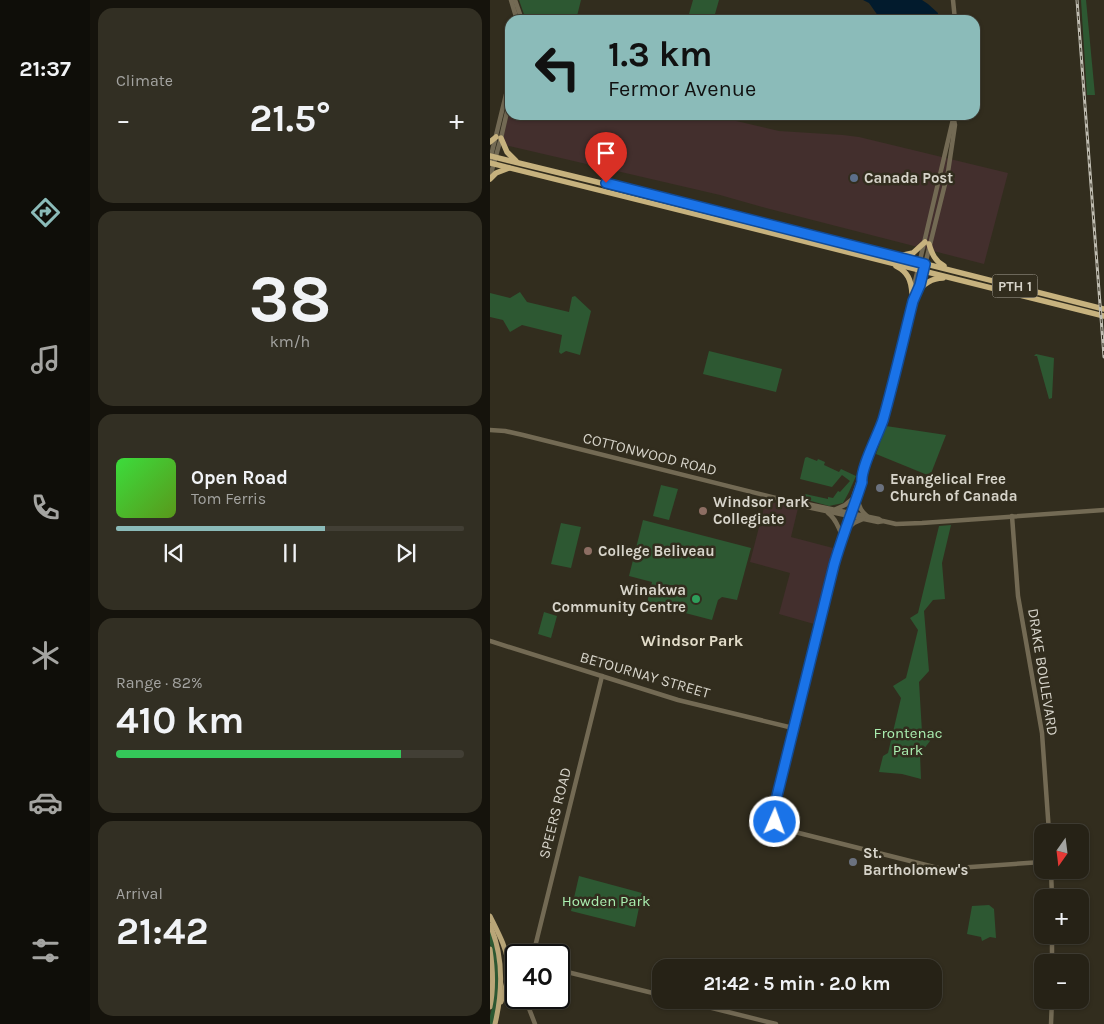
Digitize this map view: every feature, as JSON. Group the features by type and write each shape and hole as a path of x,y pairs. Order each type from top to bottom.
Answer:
{"highway":[{"path":"490,142 499,138 506,152 518,162"},
{"name":"PTH 1","path":"492,159 518,162 893,256 953,278 1104,316"},
{"name":"PTH 1","path":"492,159 510,168 890,262 950,270 1104,309"},
{"path":"490,179 496,173 510,168"},
{"path":"893,256 914,253 927,243 939,264 950,270"},
{"path":"890,262 901,268 908,275 914,294 929,281 939,278 953,278"}],"main road":[{"path":"490,916 505,949"},
{"path":"490,925 497,945 501,971 495,1024"},
{"path":"490,949 493,975 490,1008"},
{"path":"498,1010 505,989"}],"street":[{"path":"511,0 516,15"},
{"path":"515,0 520,15"},
{"path":"953,0 954,15"},
{"path":"499,138 505,105"},
{"path":"490,179 492,159 505,116"},
{"path":"954,120 927,243 882,422 842,535 774,808 774,816 775,822 780,828 942,869 1034,863"},
{"name":"COTTONWOOD ROAD","path":"490,430 523,435 808,507 849,514"},
{"path":"833,509 845,505 855,497"},
{"path":"842,535 854,523 866,518 855,497"},
{"name":"COTTONWOOD ROAD","path":"804,505 833,509 878,522 883,521 896,524 1104,510"},
{"path":"825,511 835,520 842,535"},
{"path":"846,529 849,514"},
{"name":"DRAKE BOULEVARD","path":"1012,516 1018,596 1042,733 1048,824"},
{"name":"BETOURNAY STREET","path":"490,642 678,700 794,728"},
{"name":"SPEERS ROAD","path":"536,944 602,676"},
{"path":"570,973 652,993"},
{"path":"529,1009 534,1024"},
{"path":"716,1009 776,1024"},
{"path":"1051,1024 1052,1009"}],"shaded area":[{"path":"507,120 732,120 779,131 859,137 1008,173 984,264 720,195 505,145 503,138"},
{"path":"766,500 798,508 791,537 833,548 814,624 779,614 790,573 750,562"}],"green space":[{"path":"519,0 581,0 577,15 524,15"},
{"path":"693,0 719,0 714,15 689,14"},
{"path":"1081,0 1086,0 1095,95 1087,95"},
{"path":"520,292 527,302 569,312 572,297 575,296 591,311 580,355 566,351 561,354 559,352 562,335 522,325 510,332 503,320 490,317 490,293 510,298"},
{"path":"709,351 782,369 776,392 703,374"},
{"path":"1036,354 1054,358 1052,398 1049,399 1037,356 1034,356"},
{"path":"886,426 946,435 930,476 876,454"},
{"path":"805,458 825,462 824,465 839,472 841,469 856,476 843,503 829,506 804,499 805,494 828,499 828,497 833,498 850,481 842,475 832,487 800,479"},
{"path":"661,485 678,489 669,520 653,516"},
{"path":"643,520 751,548 737,600 722,597 718,600 712,620 647,603 652,582 629,576"},
{"path":"561,523 581,527 571,568 551,564"},
{"name":"Frontenac Park","path":"951,525 942,563 945,599 933,600 924,611 929,671 919,682 922,732 931,738 920,754 921,779 902,774 879,772 883,756 888,753 901,698 893,686 906,678 918,630 910,618 918,613 939,526"},
{"path":"544,612 557,616 551,638 538,634"},
{"name":"Howden Park","path":"579,876 642,893 635,927 571,911"},
{"path":"989,905 994,909 996,938 990,937 982,941 981,937 967,934 972,906"},
{"path":"490,930 497,954 499,988 493,1024 490,1024 493,1004 493,954 490,944"}],"water":[{"path":"863,0 922,0 938,13 938,15 877,15 869,3"}],"railway":[{"path":"1077,0 1104,357"}],"place":[{"name":"Canada Post","path":"854,178"},
{"name":"Evangelical Free Church of Canada","path":"880,488"},
{"name":"Windsor Park Collegiate","path":"703,511"},
{"name":"College Beliveau","path":"588,551"},
{"name":"Winakwa Community Centre","path":"696,599"},
{"name":"St. Bartholomew's","path":"853,862"}],"district":[{"name":"Windsor Park","path":"692,640"}],"route":[{"path":"606,183 925,264 920,285 913,301 882,422 868,458 862,482 834,565 774,808 775,822"}]}
